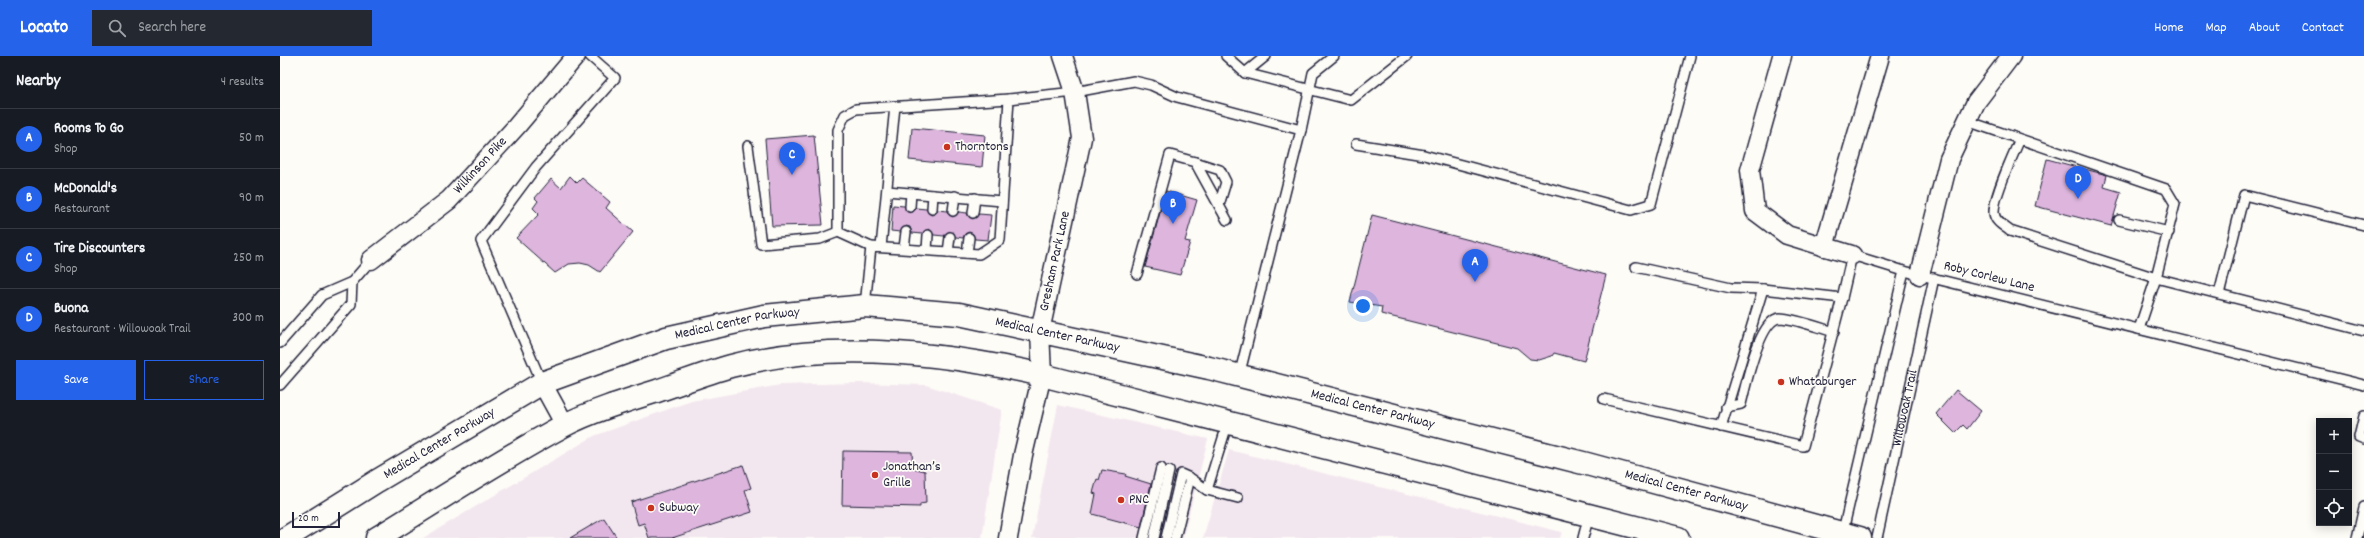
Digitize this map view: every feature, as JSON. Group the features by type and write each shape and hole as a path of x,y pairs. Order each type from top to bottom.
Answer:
{"main road":[{"name":"Medical Center Parkway","path":"286,538 377,481 542,383 674,337 764,316 866,306 959,314 1239,376 1587,464 1848,537"},
{"path":"377,538 565,425 638,397 731,366 789,357 885,352 989,363 1042,374 1678,538"}],"street":[{"name":"Wilkinson Pike","path":"371,260 449,200 516,127 576,56"},
{"name":"Gresham Park Lane","path":"1008,538 1023,455 1042,374 1040,331 1082,138 1075,92 1063,56"},
{"path":"1782,56 1750,170 1755,211 1788,235 1852,255"},
{"path":"1824,247 1880,56"},
{"name":"Willowoak Trail","path":"1920,274 1949,159 1976,102 2011,56"},
{"path":"542,383 565,425"}],"lane":[{"path":"542,383 481,241 536,167 615,78 590,56"},
{"path":"1226,56 1245,73 1351,100 1407,56"},
{"path":"1245,73 1266,56"},
{"path":"1239,376 1301,130 1308,89 1313,73 1334,56"},
{"path":"1356,144 1424,155 1632,210 1651,204 1690,56"},
{"path":"838,232 838,130 845,115 856,110 1009,99 1075,92 1134,81 1151,85 1177,97 1301,130"},
{"path":"748,146 761,244 820,239 838,232 871,247 979,254 1000,240 1009,99"},
{"path":"881,247 895,106"},
{"path":"1967,121 2166,189 2175,204 2156,278 2139,329"},
{"path":"2020,139 1997,198 1994,213 1998,222 2010,231 2156,278 2364,331"},
{"path":"1137,274 1170,155 1220,170 1226,182 1219,205"},
{"path":"1194,162 1227,220"},
{"path":"886,191 1002,200"},
{"path":"910,207 911,193"},
{"path":"932,209 933,195"},
{"path":"2218,294 2244,195 2364,225"},
{"path":"953,211 955,196"},
{"path":"973,213 974,198"},
{"path":"2119,220 2169,232"},
{"path":"904,248 906,232"},
{"path":"927,250 928,235"},
{"path":"948,252 950,237"},
{"path":"967,253 969,238"},
{"path":"866,306 871,247"},
{"path":"1604,399 1803,446 1834,332 1852,255"},
{"name":"Roby Corlew Lane","path":"1852,255 1920,274 2364,385"},
{"path":"280,343 322,294 352,282 371,260"},
{"path":"1636,267 1731,288 1763,289 1842,298"},
{"path":"1848,537 1920,274"},
{"name":"Willowoak Trail","path":"1878,538 1920,274"},
{"path":"280,385 351,304 352,282"},
{"path":"1721,427 1763,289"},
{"path":"1726,407 1741,404 1763,332 1771,321 1780,318 1834,332"},
{"path":"2364,416 2359,437 2364,439"},
{"path":"1207,490 1228,422"},
{"path":"1144,538 1165,470 1154,538"},
{"path":"1166,538 1181,474 1190,478 1207,490 1238,498"},
{"path":"1175,538 1190,478"},
{"path":"2357,538 2364,507"},
{"path":"1582,538 1589,515"}],"shaded area":[{"path":"859,383 926,385 1002,410 982,538 423,538 594,436 691,401 780,385"},
{"path":"1058,405 1208,439 1183,538 1032,538"},
{"path":"1229,450 1562,532 1560,538 1203,538"}],"building":[{"name":"Thorntons","path":"912,128 985,135 982,167 909,160"},
{"path":"814,135 823,225 772,226 765,139"},
{"path":"2047,159 2107,175 2104,187 2121,192 2111,226 2035,206"},
{"path":"570,176 577,183 582,178 610,202 606,208 633,232 600,272 589,265 580,263 569,264 555,273 516,238 539,214 533,208 538,201 535,198 551,179 561,188"},
{"path":"1166,191 1197,200 1185,241 1190,242 1180,275 1145,267"},
{"path":"893,205 904,206 909,213 913,212 916,208 926,209 931,215 935,214 938,210 947,211 949,215 953,217 959,212 967,213 969,217 973,219 979,214 991,215 988,240 975,239 973,234 969,232 965,234 963,238 956,237 950,231 944,236 934,235 929,229 922,234 912,233 910,227 906,226 900,232 891,231"},
{"path":"1372,215 1606,275 1584,361 1554,353 1552,356 1539,360 1530,359 1517,348 1381,314 1382,307 1350,302"},
{"path":"1956,390 1981,411 1967,429 1963,425 1955,433 1936,414"},
{"path":"843,451 912,452 913,468 925,471 926,503 920,504 920,507 842,505"},
{"path":"743,465 751,488 745,490 752,512 672,538 649,538 644,523 638,525 631,502"},
{"name":"PNC","path":"1102,470 1126,474 1125,476 1151,484 1141,527 1092,514 1096,494 1093,493 1097,479 1099,480"},
{"path":"604,518 617,538 570,538"}],"place":[{"name":"Thorntons","path":"947,147"},
{"name":"Tire Discounters","path":"792,175"},
{"name":"Buona","path":"2078,199"},
{"name":"McDonald's","path":"1173,224"},
{"name":"Rooms To Go","path":"1475,282"},
{"name":"Whataburger","path":"1781,382"},
{"name":"Jonathan’s Grille","path":"875,475"},
{"name":"PNC","path":"1121,500"},
{"name":"Subway","path":"651,508"}]}
